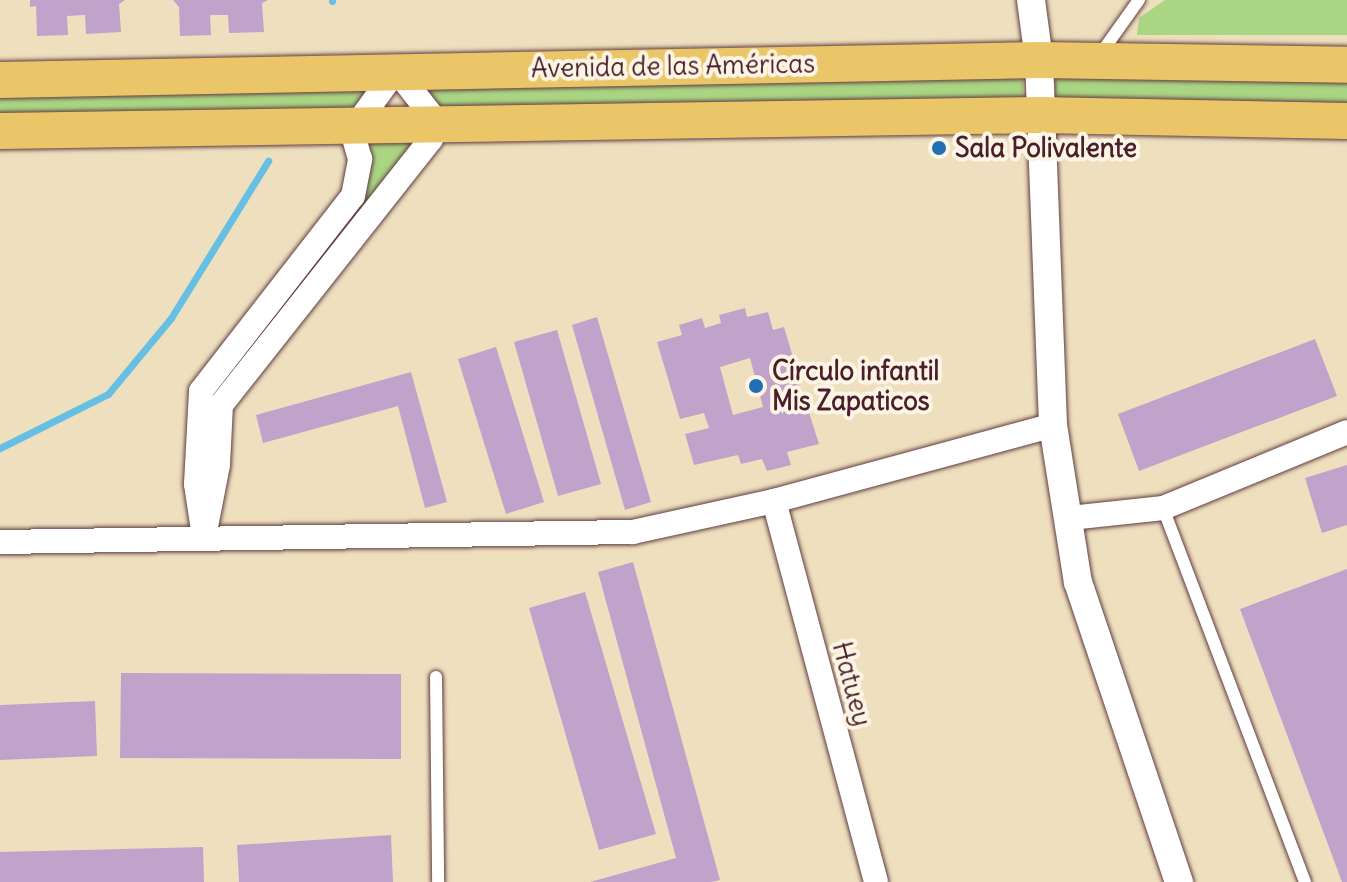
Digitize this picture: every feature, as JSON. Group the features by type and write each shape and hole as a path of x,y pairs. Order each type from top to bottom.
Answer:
{"main road":[{"name":"Avenida de las Américas","path":"0,80 1039,60 1347,65"},
{"name":"Avenida de las Américas","path":"0,131 1039,115 1347,121"}],"street":[{"path":"1031,0 1039,60 1053,425 1078,582 1179,882"},
{"path":"396,70 435,123 424,149 221,405 218,465 204,537 196,484 201,391 353,196 360,159 354,125 396,70"},
{"path":"0,542 633,532 774,501 1053,425"},
{"path":"1070,518 1163,508 1347,432"},
{"name":"Hatuey","path":"774,501 876,882"}],"lane":[{"path":"1097,60 1139,0"},
{"path":"1163,508 1305,882"},
{"path":"436,677 438,882"}],"green space":[{"path":"1165,0 1347,0 1347,35 1137,35 1139,18"},
{"path":"1055,75 1347,81 1347,105 1055,100"},
{"path":"1023,76 1023,100 440,108 422,85"},
{"path":"370,85 353,110 0,116 0,94"},
{"path":"418,138 212,402 210,394 362,199 365,139"}],"building":[{"path":"30,0 125,0 119,4 121,32 86,34 85,15 67,16 68,35 37,36 36,6 30,7"},
{"path":"173,0 268,0 262,3 264,32 229,33 228,15 210,15 211,35 180,36 179,7"},
{"path":"745,308 747,317 768,312 773,330 784,327 801,384 789,389 792,401 804,397 819,444 787,452 791,465 767,471 762,459 741,464 738,455 694,465 685,434 709,428 704,413 680,419 657,342 682,335 679,325 702,318 705,328 721,323 719,315","holes":["750,358 763,407 733,415 720,367"]},
{"path":"597,317 651,502 625,510 572,325"},
{"path":"557,330 601,484 558,496 514,342"},
{"path":"1315,339 1337,396 1139,471 1118,414"},
{"path":"496,347 544,502 506,514 458,359"},
{"path":"411,372 447,502 425,508 398,406 263,443 256,415"},
{"path":"1347,465 1347,525 1322,533 1305,478"},
{"path":"633,562 720,880 590,882 676,858 598,572"},
{"path":"1347,569 1347,882 1342,882 1240,609"},
{"path":"585,592 656,834 599,850 529,608"},
{"path":"121,673 401,674 401,759 120,758"},
{"path":"95,701 97,756 0,760 0,705"},
{"path":"391,835 393,882 239,882 237,845"},
{"path":"203,847 204,882 0,882 0,852"}],"waterway":[{"path":"0,448 108,394 171,318 268,161"}],"place":[{"name":"Sala Polivalente","path":"939,148"},
{"name":"Círculo infantil Mis Zapaticos","path":"756,386"}]}
